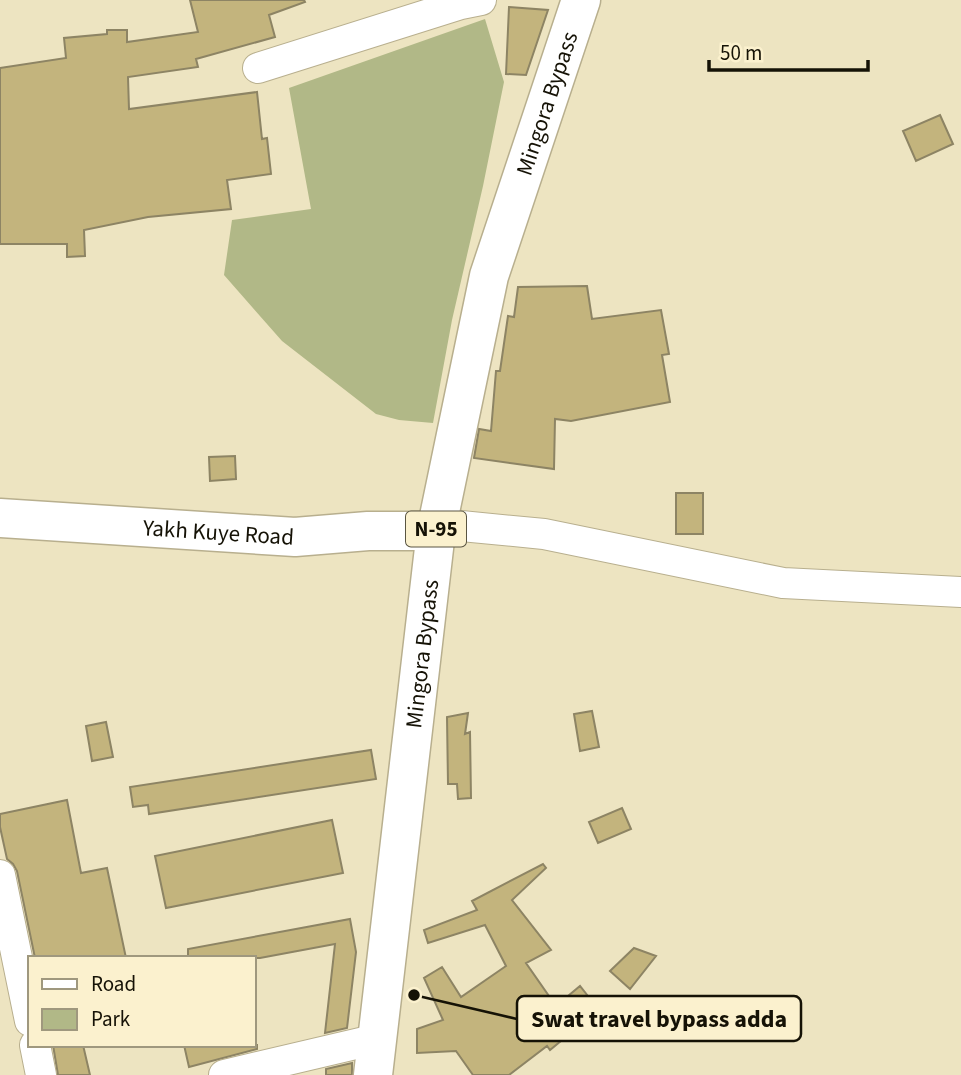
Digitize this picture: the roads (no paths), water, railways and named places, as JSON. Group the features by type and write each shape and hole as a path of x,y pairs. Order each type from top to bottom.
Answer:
{"main road":[{"name":"Mingora Bypass","path":"375,1057 436,531 489,276 581,0"},
{"name":"Yakh Kuye Road","path":"0,519 295,537 368,531 436,531"}],"street":[{"path":"258,68 481,0"},
{"path":"436,531 451,525 544,534 783,583 961,592"},
{"path":"0,875 28,1011"},
{"path":"35,1047 41,1075"},
{"path":"225,1075 375,1057"}],"place":[{"name":"Swat travel bypass adda","path":"414,995"}]}
